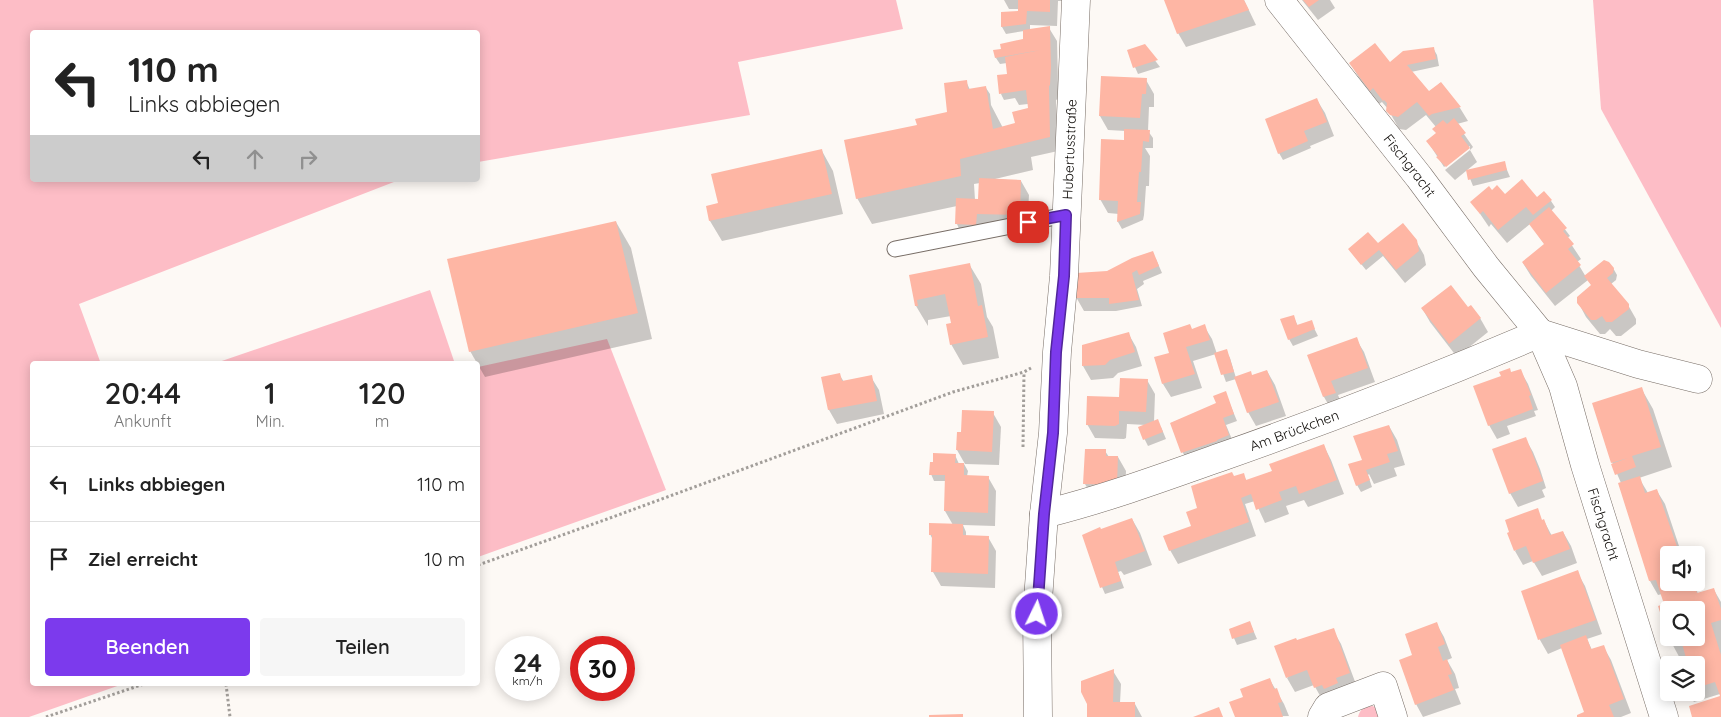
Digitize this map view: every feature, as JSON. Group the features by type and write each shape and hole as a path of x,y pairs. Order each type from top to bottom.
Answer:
{"street":[{"name":"Hubertusstraße","path":"1038,717 1037,614 1044,514 1053,433 1056,352 1064,276 1076,0"},
{"name":"Fischgracht","path":"1279,0 1419,177 1486,267 1540,333 1563,386 1585,465 1664,717"},
{"path":"1540,333 1638,364 1698,379"},
{"name":"Am Brückchen","path":"1044,514 1090,503 1261,443 1438,376 1540,333"},
{"path":"1322,717 1328,708 1384,686 1393,717"}],"lane":[{"path":"895,249 1066,215"}],"path":[{"path":"480,564 953,392 1024,372 1056,352"},
{"path":"46,717 138,686"},
{"path":"226,686 230,717"}],"shaded area":[{"path":"0,0 896,0 903,29 738,62 750,115 480,162 480,30 30,30 30,182 394,182 79,304 100,361 30,361 30,686 117,686 29,717 0,717"},
{"path":"1593,0 1721,0 1721,328 1601,109"},
{"path":"430,290 454,361 222,361"},
{"path":"607,339 666,490 480,556 480,367"},
{"path":"1372,706 1379,708 1385,717 1358,717 1363,709"}],"building":[{"path":"1018,0 1050,0 1050,12 1027,11 1026,24 1001,27 1001,12 1018,11"},
{"path":"1164,0 1244,0 1249,10 1177,34"},
{"path":"1303,0 1319,0 1309,7"},
{"path":"1050,26 1050,137 960,159 961,176 856,199 844,140 917,125 915,119 947,112 944,83 967,80 968,89 986,86 993,129 1015,123 1012,112 1028,108 1026,90 999,94 997,75 1007,74 1005,57 1041,50 995,58 993,50 1001,49 1000,44 1023,39 1023,30"},
{"path":"1375,43 1390,62 1403,51 1434,47 1436,59 1407,65 1429,91 1441,82 1461,107 1429,116 1417,102 1398,117 1390,115 1386,111 1387,103 1383,101 1373,88 1370,91 1349,63"},
{"path":"1145,44 1158,60 1133,68 1127,50"},
{"path":"1101,76 1147,78 1146,94 1142,94 1140,118 1099,116"},
{"path":"1317,98 1327,122 1304,131 1308,141 1278,154 1265,119"},
{"path":"1454,118 1466,133 1461,136 1470,148 1446,167 1436,157 1438,156 1426,141 1436,133 1432,129 1443,120 1447,124"},
{"path":"1124,129 1150,130 1149,142 1143,141 1141,172 1139,172 1137,202 1141,202 1140,214 1117,222 1118,201 1099,200 1101,139 1124,140"},
{"path":"822,149 832,194 709,221 706,206 718,203 711,174"},
{"path":"1505,161 1507,170 1468,180 1466,170"},
{"path":"979,178 1021,180 1020,215 977,214 976,225 955,224 956,198 978,199"},
{"path":"1522,179 1537,197 1544,191 1552,200 1533,215 1526,207 1498,230 1483,211 1480,214 1470,202 1489,186 1492,190 1497,185 1505,194"},
{"path":"1549,207 1567,228 1563,231 1574,244 1568,249 1581,265 1546,293 1522,262 1544,244 1529,224"},
{"path":"616,221 638,313 469,352 447,259"},
{"path":"1403,223 1417,240 1419,251 1396,270 1379,250 1361,265 1348,249 1368,232 1378,243"},
{"path":"1153,251 1159,266 1139,275 1137,270 1132,273 1139,300 1109,304 1109,298 1074,298 1076,273 1107,271 1132,258"},
{"path":"1604,260 1609,262 1614,268 1613,273 1607,278 1629,304 1629,309 1612,322 1606,322 1602,316 1596,320 1591,320 1577,303 1577,297 1591,285 1584,276"},
{"path":"970,263 978,306 982,305 988,337 950,345 946,324 951,323 945,294 917,300 918,306 915,306 909,275"},
{"path":"1451,285 1468,307 1471,305 1481,318 1449,344 1421,308"},
{"path":"1294,315 1297,325 1312,320 1315,329 1288,340 1280,319"},
{"path":"1190,324 1192,329 1205,324 1210,340 1186,347 1195,374 1162,384 1154,357 1169,353 1163,333"},
{"path":"1129,332 1135,352 1110,360 1105,365 1082,366 1082,345"},
{"path":"1357,337 1368,368 1331,381 1336,393 1323,397 1307,355"},
{"path":"1227,349 1234,372 1221,375 1214,353"},
{"path":"1510,368 1511,372 1521,369 1531,395 1529,396 1533,409 1488,426 1473,386 1501,376 1499,372"},
{"path":"1267,370 1279,402 1247,413 1234,377 1251,371 1252,375"},
{"path":"840,373 842,381 872,375 877,401 828,410 821,377"},
{"path":"1120,378 1148,379 1146,412 1119,411 1119,424 1115,426 1086,425 1087,396 1119,397"},
{"path":"1642,387 1661,447 1632,456 1636,467 1615,475 1611,464 1628,458 1611,463 1592,403"},
{"path":"1226,391 1234,414 1223,418 1229,435 1181,453 1170,423 1216,403 1213,396"},
{"path":"962,410 994,411 992,452 956,450 957,432 961,432"},
{"path":"1158,419 1163,432 1143,440 1138,427"},
{"path":"1389,425 1398,451 1387,454 1390,462 1366,470 1370,480 1356,486 1348,464 1362,460 1353,436"},
{"path":"1526,437 1543,481 1509,494 1492,449"},
{"path":"1324,444 1337,480 1299,494 1296,486 1279,492 1282,500 1256,510 1251,494 1241,498 1249,522 1169,551 1163,536 1191,526 1186,512 1197,508 1191,486 1232,472 1234,476 1244,473 1246,480 1272,471 1269,464"},
{"path":"1085,449 1106,449 1106,456 1118,456 1117,485 1083,484"},
{"path":"933,453 956,454 955,463 964,463 964,475 989,476 988,513 944,511 945,475 929,475 930,462 933,462"},
{"path":"1640,476 1645,493 1657,489 1677,546 1660,546 1660,591 1696,591 1697,593 1714,588 1721,609 1721,620 1711,623 1721,655 1721,717 1692,717 1689,706 1720,696 1715,682 1705,685 1705,656 1685,656 1683,646 1705,646 1705,601 1663,601 1656,580 1649,581 1618,483"},
{"path":"1538,508 1550,535 1563,531 1570,549 1533,563 1526,546 1514,551 1507,533 1509,532 1505,520"},
{"path":"1132,518 1145,551 1115,562 1121,581 1100,588 1082,535 1100,527 1101,529"},
{"path":"929,523 963,524 963,535 989,536 988,574 931,572 932,535 929,535"},
{"path":"1578,570 1596,620 1538,640 1521,591"},
{"path":"1250,621 1254,632 1232,639 1229,629"},
{"path":"1437,622 1445,644 1438,647 1443,661 1447,659 1452,674 1448,675 1454,690 1415,705 1399,660 1412,655 1405,634"},
{"path":"1334,628 1350,673 1336,678 1338,683 1324,689 1322,685 1314,688 1307,670 1286,678 1274,646"},
{"path":"1586,635 1591,649 1604,645 1624,699 1609,705 1614,717 1577,717 1577,715 1584,712 1560,645"},
{"path":"1114,669 1113,702 1135,702 1135,717 1087,717 1087,704 1081,692 1081,681"},
{"path":"1270,678 1274,689 1277,688 1282,702 1278,703 1283,717 1235,717 1229,702 1243,697 1240,689"},
{"path":"1219,707 1223,717 1193,717"},
{"path":"963,714 963,717 929,717 929,715"}],"route":[{"path":"1028,222 1066,215 1064,276 1056,352 1053,433 1044,514 1037,614"}]}
